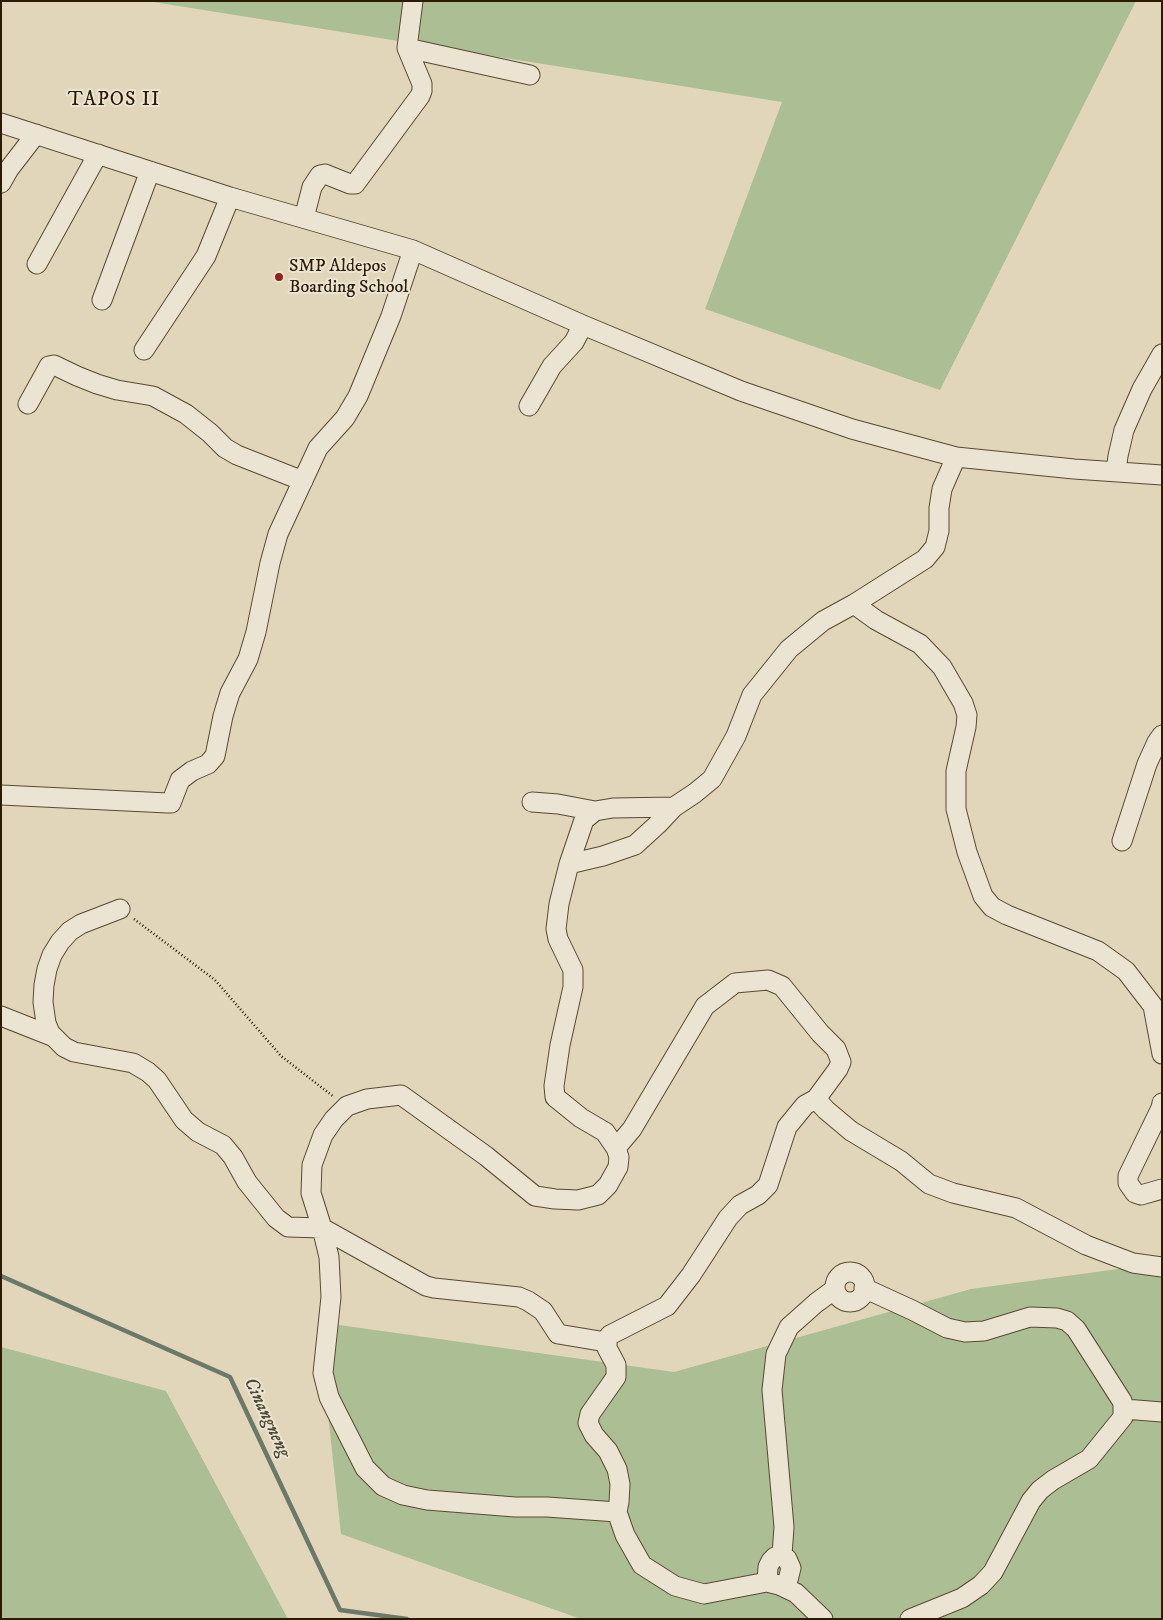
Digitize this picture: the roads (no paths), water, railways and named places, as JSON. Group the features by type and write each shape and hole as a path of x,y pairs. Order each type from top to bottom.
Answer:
{"street":[{"path":"304,218 312,187 320,175 325,174 350,184 355,184 420,96 422,84 407,48 413,1"},
{"path":"407,48 530,75"},
{"path":"1,123 230,196 413,250 583,325 741,391 852,429 956,458 1162,476"},
{"path":"1,183 9,169 36,134"},
{"path":"37,264 98,154"},
{"path":"102,300 150,171"},
{"path":"144,350 206,256 230,196"},
{"path":"1,795 171,803 180,780 192,771 208,764 215,756 230,693 248,659 256,632 278,534 318,448 345,418 358,396 391,316 413,250"},
{"path":"529,406 552,366 574,342 583,325"},
{"path":"1116,472 1124,430 1142,389 1162,354"},
{"path":"28,404 49,366 54,365 97,384 117,390 154,396 186,414 225,448 237,455 302,480"},
{"path":"569,864 603,856 635,845 674,807 712,779 736,736 752,695 789,649 823,621 854,604 925,559 936,547 942,489 956,458"},
{"path":"854,604 876,620 920,644 942,667 963,703 967,715 956,771 956,809 967,852 983,896 992,907 1007,915 1098,951 1126,971 1153,1006 1162,1054"},
{"path":"1122,841 1147,764 1156,742 1162,735"},
{"path":"532,802 558,804 595,812"},
{"path":"617,1512 427,1500 403,1495 383,1486 365,1468 329,1397 323,1373 332,1297 329,1257 311,1193 312,1165 324,1135 334,1119 347,1106 367,1099 401,1095 486,1156 535,1196 578,1200 598,1195 608,1185 618,1167 616,1148 605,1132 581,1118 555,1097 554,1086 560,1045 573,987 573,970 558,939 556,929 559,904 569,864 584,820 595,812 613,808 674,807"},
{"path":"120,909 81,924 70,931 52,955 47,969 43,1002 46,1023 54,1037 64,1048 74,1052 133,1063 148,1072 157,1080 184,1120 198,1132 223,1145 247,1182 276,1218 288,1227 322,1228 426,1286 519,1297 543,1311 560,1336 606,1342"},
{"path":"616,1148 632,1129 705,1006 735,983 768,980 782,986 820,1034 836,1048 841,1062 838,1069 816,1099 805,1105 787,1127 768,1185 758,1195 740,1205 728,1218 691,1275 667,1306 610,1335 606,1342 606,1348 616,1365 616,1377 590,1414 588,1423 594,1435 608,1451 617,1469 620,1484 617,1512 625,1535 642,1565 675,1586 704,1594 767,1582 796,1593 824,1619"},
{"path":"1,1016 54,1037"},
{"path":"816,1099 826,1110 852,1131 900,1161 929,1184 953,1193 1016,1208 1086,1245 1133,1263 1162,1267"},
{"path":"1162,1103 1128,1176 1128,1182 1135,1193 1141,1195 1162,1189"},
{"path":"782,1555 784,1527 772,1390 776,1354 790,1326 816,1303 835,1289 841,1300 853,1302 863,1294 864,1288 947,1328 965,1332 984,1331 1030,1317 1057,1318 1067,1321 1076,1329 1122,1401 1123,1417 1089,1459 1053,1480 1040,1490 993,1572 980,1585 962,1598 910,1619"},
{"path":"1124,1409 1162,1412"},
{"path":"767,1582 768,1567 771,1561 775,1557 782,1555 788,1559 791,1568 786,1588"}],"waterway":[{"name":"Cinangneng","path":"1,1276 230,1377 340,1610 407,1619"}],"place":[{"name":"SMP Aldepos Boarding School","path":"279,277"}],"district":[{"name":"TAPOS II","path":"114,101"}]}
